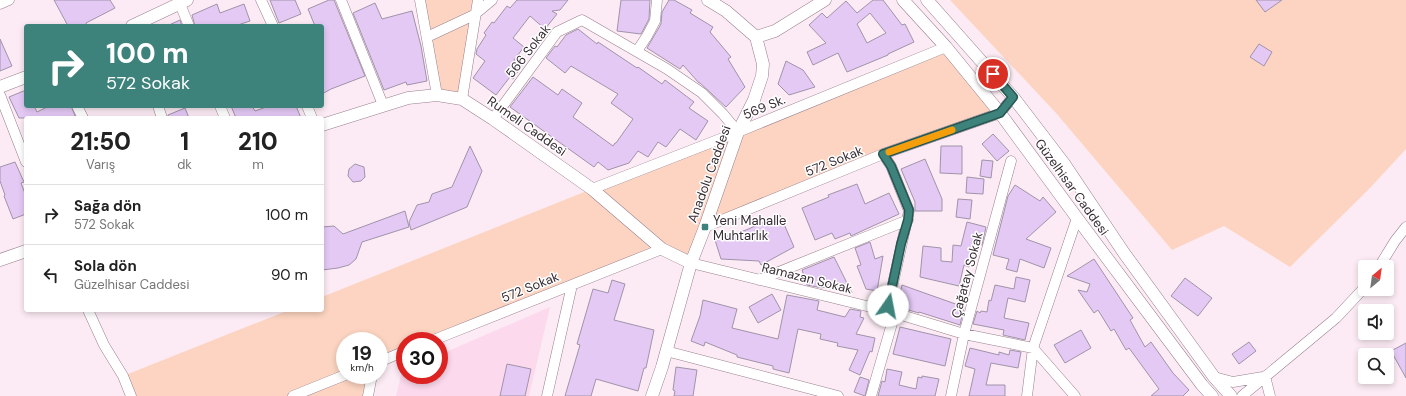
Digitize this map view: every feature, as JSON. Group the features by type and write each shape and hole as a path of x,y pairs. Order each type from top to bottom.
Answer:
{"street":[{"path":"0,4 9,0"},
{"path":"261,0 272,24"},
{"path":"341,0 383,105"},
{"path":"420,0 437,96"},
{"path":"462,99 474,15 478,0"},
{"path":"427,37 474,15 492,0"},
{"path":"657,0 655,21 637,51 702,93 738,132"},
{"path":"708,0 726,11 756,37 774,31 825,0"},
{"name":"Güzelhisar Caddesi","path":"904,0 946,47 1000,113 1202,385 1212,396"},
{"name":"Güzelhisar Caddesi","path":"927,0 1013,97 1066,165 1124,253 1214,377 1231,396"},
{"path":"136,24 184,2 189,24"},
{"name":"566 Sokak","path":"493,119 557,32 582,20 637,51"},
{"name":"Anadolu Caddesi","path":"652,396 691,263 738,132 754,100 762,76 763,64 756,37"},
{"name":"569 Sk.","path":"592,189 738,132 946,47"},
{"path":"0,87 24,79"},
{"path":"0,96 24,157"},
{"name":"Rumeli Caddesi","path":"324,124 408,98 437,96 462,99 493,119 592,189 662,249 691,263"},
{"path":"1000,113 1013,97"},
{"name":"572 Sokak","path":"705,227 883,154 1000,113"},
{"path":"871,396 895,313 888,306 909,210 891,166 883,154"},
{"name":"Çağatay Sokak","path":"951,396 964,334 1011,161"},
{"path":"1027,396 1033,348 1077,218"},
{"path":"759,280 908,220"},
{"path":"1383,260 1406,227"},
{"name":"572 Sokak","path":"448,334 662,249"},
{"path":"0,260 24,252"},
{"name":"Ramazan Sokak","path":"691,263 895,313 964,334 1033,348"},
{"path":"547,396 572,285"},
{"path":"1242,396 1336,318 1358,294"},
{"path":"89,312 104,345 123,376 131,396"},
{"path":"1033,348 1075,396"},
{"path":"666,351 838,396"},
{"path":"1214,377 1233,382 1265,376"},
{"path":"1265,376 1270,396"},
{"path":"293,396 336,379"},
{"path":"368,396 370,384"}],"shaded area":[{"path":"420,0 478,0 462,99 437,95"},
{"path":"950,0 1406,0 1406,149 1369,189 1290,267 1224,226 1172,250 1056,113"},
{"path":"946,47 1000,113 706,227 691,263 662,249 448,334 448,332 396,332 396,355 388,358 388,332 336,332 336,384 370,384 368,396 131,396 123,376 284,312 324,312 324,296"},
{"path":"550,307 529,396 396,396 399,384 448,384 448,351"}],"building":[{"path":"54,0 110,0 115,8 86,24 67,24"},
{"path":"270,0 295,0 301,14 279,23"},
{"path":"329,0 334,0 365,76 324,93 324,24 314,24 308,9"},
{"path":"517,0 568,0 560,10 552,11 557,14 545,29 530,16 513,38 524,47 514,60 522,65 513,79 510,77 496,95 473,78 485,61 476,54 477,49 486,35 484,33 492,22 494,23 507,6 510,8"},
{"path":"621,0 650,0 649,19 641,34 617,31"},
{"path":"669,0 674,0 692,10 690,13 713,27 710,32 731,57 728,59 745,87 726,107 699,83 683,65 680,69 647,48 661,24 662,12"},
{"path":"873,0 883,0 902,25 905,24 914,42 888,55 847,72 838,53 813,65 807,52 826,43 809,25 822,13 827,18 846,1 857,13","holes":["870,13 886,33 867,43 857,24"]},
{"path":"1256,0 1282,0 1265,12"},
{"path":"375,3 382,19 412,11 421,46 427,81 407,85 406,82 384,90 353,13"},
{"path":"217,4 220,13 244,4 250,21 241,24 194,24 192,15"},
{"path":"180,20 181,24 171,24"},
{"path":"578,29 597,44 598,42 662,84 665,80 694,102 689,108 708,121 696,140 680,129 666,147 658,142 648,157 638,151 629,163 608,170 598,162 594,167 510,107 533,77 558,95 562,89 582,103 573,117 613,146 616,143 633,119 611,103 618,94 571,66 565,73 546,58 566,35"},
{"path":"0,39 12,66 0,71"},
{"path":"1259,44 1272,52 1264,66 1250,57"},
{"path":"786,61 803,70 815,87 789,95 778,84"},
{"path":"24,91 24,108 35,108 37,112 45,108 72,108 75,116 24,116 24,118 19,118 9,97"},
{"path":"185,108 188,116 168,116"},
{"path":"232,108 253,108 255,111 263,108 297,108 300,116 235,116"},
{"path":"993,134 1009,151 997,161 982,144"},
{"path":"470,146 482,171 467,207 411,230 409,222 417,205 429,202 432,194 452,187"},
{"path":"941,146 962,146 962,174 940,173"},
{"path":"925,159 942,199 942,211 915,211 915,202 901,169"},
{"path":"982,160 993,161 991,178 980,176"},
{"path":"15,162 24,182 21,183 24,191 24,215 13,219 0,181 0,167"},
{"path":"355,164 364,167 365,177 361,181 353,182 348,176 349,169"},
{"path":"967,177 984,179 983,194 966,193"},
{"path":"857,184 865,204 889,193 899,214 851,236 850,233 835,239 832,233 815,240 802,208 829,197 828,195"},
{"path":"1015,185 1040,201 1043,197 1056,212 1026,239 1051,248 1044,268 1020,259 1017,272 1006,269 1009,259 993,255 1008,196"},
{"path":"958,199 972,200 970,219 956,217"},
{"path":"405,211 409,227 362,242 356,259 349,265 324,270 324,227 334,226 343,234"},
{"path":"780,215 794,247 761,265 759,261 721,259 715,240 746,230"},
{"path":"967,222 986,227 982,245 974,243 969,267 964,265 959,286 920,277 923,246 941,248 941,261 952,262 953,245 961,246"},
{"path":"870,242 875,259 883,256 877,291 866,289 857,266 861,265 855,248"},
{"path":"834,257 852,293 807,285 802,270"},
{"path":"1094,259 1133,318 1130,320 1145,347 1151,342 1173,373 1189,390 1183,396 1151,396 1159,389 1129,348 1126,350 1114,329 1111,331 1098,310 1094,313 1078,290 1087,292 1090,284 1067,276"},
{"path":"1016,277 1030,280 1025,302 1008,298 1004,318 1029,323 1025,340 1003,335 1004,330 973,324 977,311 980,313 981,311 987,312 989,300 991,301 995,285 1014,289"},
{"path":"1185,278 1212,298 1198,316 1171,296"},
{"path":"612,280 625,284 614,320 654,330 646,368 644,368 638,391 596,379 591,396 565,396 580,345 577,344 593,289 608,293"},
{"path":"902,285 964,307 960,325 898,307"},
{"path":"772,294 781,310 758,323 749,307"},
{"path":"787,295 819,301 817,310 845,317 850,309 861,311 860,317 864,318 856,334 875,338 872,352 870,351 860,375 849,370 858,350 837,346 838,343 820,339 821,334 798,329 789,373 773,369 773,366 737,357 737,355 705,342 704,346 691,341 700,316 703,300 737,309 732,328 778,339"},
{"path":"900,327 951,339 945,366 893,354"},
{"path":"1081,330 1091,348 1065,363 1054,345"},
{"path":"1249,342 1256,351 1239,364 1232,354"},
{"path":"1406,343 1406,378 1394,356 1394,349"},
{"path":"970,348 999,355 999,352 1009,355 1010,350 1021,352 1018,368 991,363 986,385 1005,385 1005,396 969,396 975,369 965,366"},
{"path":"507,364 531,369 525,396 500,396"},
{"path":"676,367 697,370 693,396 674,396 675,391 673,390"},
{"path":"887,369 902,372 899,385 916,389 918,377 922,378 922,376 939,379 935,396 878,396 882,381 885,382"},
{"path":"860,377 869,380 865,396 854,392"}],"slow traffic":[{"path":"889,152 952,130"}],"place":[{"name":"Yeni Mahalle Muhtarlık","path":"705,227"}],"route":[{"path":"888,306 909,210 891,166 883,154 1000,113 1013,97 993,74"}]}
